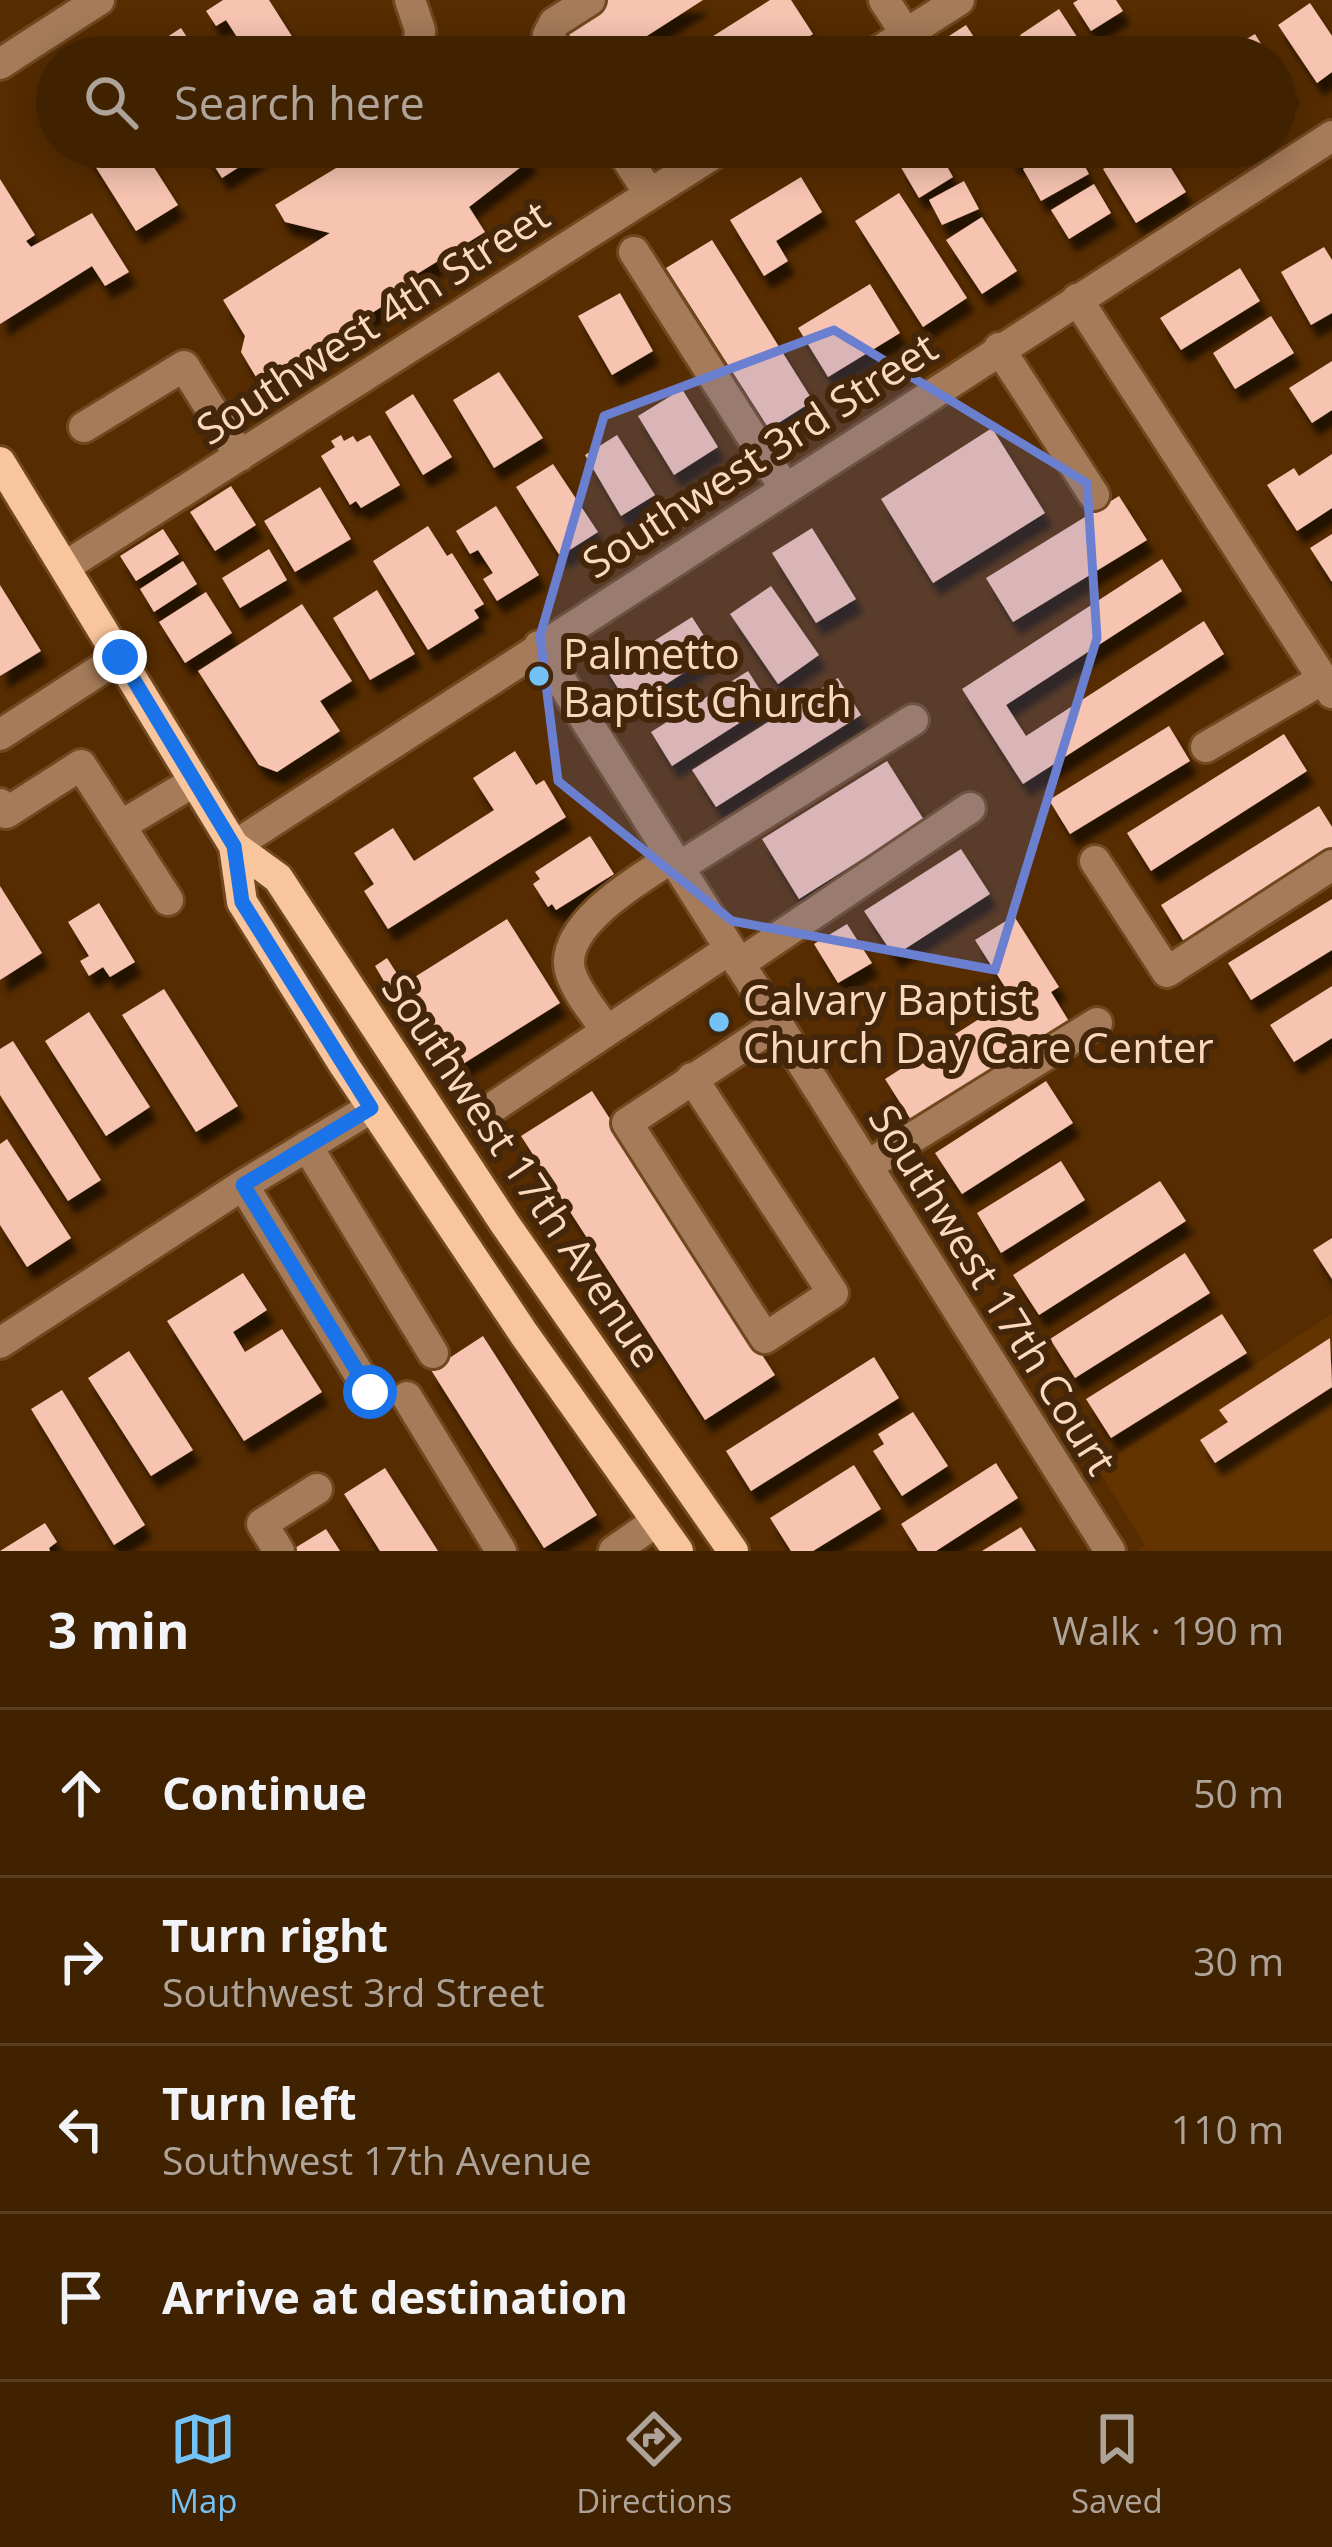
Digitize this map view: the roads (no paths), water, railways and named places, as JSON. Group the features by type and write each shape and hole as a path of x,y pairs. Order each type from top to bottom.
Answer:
{"main road":[{"name":"Southwest 17th Avenue","path":"0,462 234,846 242,902 371,1108 678,1551"},
{"name":"Southwest 17th Avenue","path":"234,846 278,878 438,1126 733,1551"},
{"path":"371,1108 394,1107 438,1126"},
{"path":"657,1521 670,1507 676,1472"}],"street":[{"path":"44,36 100,0"},
{"path":"410,0 419,36"},
{"path":"555,36 554,23 590,0"},
{"path":"884,0 906,34"},
{"path":"903,36 959,0"},
{"path":"0,64 36,41"},
{"name":"Southwest 3rd Street","path":"1296,159 1332,136"},
{"path":"633,168 649,193"},
{"name":"Southwest 4th Street","path":"66,566 690,168"},
{"name":"Southwest 3rd Street","path":"234,846 1282,168"},
{"path":"634,252 784,487"},
{"path":"1077,299 1328,686 1207,747"},
{"path":"1000,348 1094,495"},
{"path":"84,427 184,366 240,456"},
{"name":"Southwest 17th Court","path":"538,646 1110,1551"},
{"path":"0,735 120,657"},
{"path":"608,1031 570,971 570,946 593,916 913,720"},
{"path":"0,804 7,813 81,764 168,900"},
{"path":"120,826 195,781"},
{"path":"480,1116 608,1031 735,957 970,808"},
{"path":"1095,861 1167,972 1332,865"},
{"path":"867,1166 1097,1022"},
{"path":"692,1078 833,1293 765,1338 627,1123 692,1078 777,1024"},
{"path":"0,1343 371,1108"},
{"path":"307,1146 433,1353"},
{"path":"243,1185 370,1392"},
{"path":"406,1397 502,1551"},
{"path":"265,1546 262,1524 317,1489"},
{"path":"614,1551 657,1521"}],"place":[{"name":"Palmetto Baptist Church","path":"539,676"},
{"name":"Calvary Baptist Church Day Care Center","path":"719,1022"}]}
